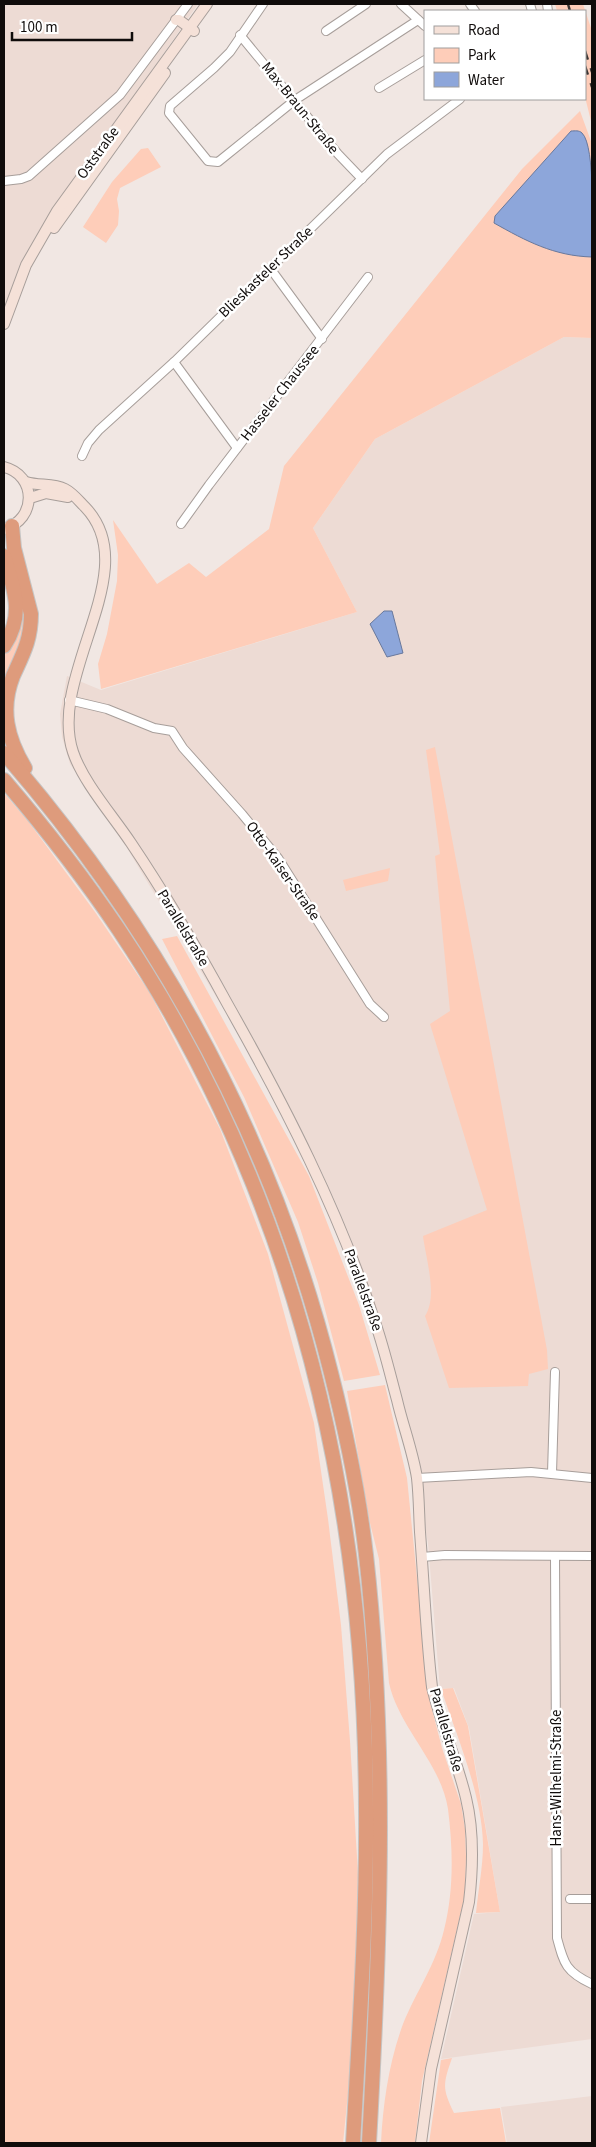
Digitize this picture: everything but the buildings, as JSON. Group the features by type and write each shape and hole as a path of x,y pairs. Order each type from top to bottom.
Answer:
{"highway":[{"path":"8,527 32,614 32,625 27,648 7,693 5,709 6,726 11,742 45,800 135,924 169,978 225,1081 266,1170 303,1270 341,1412 366,1552 375,1653 379,1730 381,1879 369,2143"},
{"path":"4,556 17,606 16,620 11,635 4,646"},
{"path":"4,753 45,800"},
{"path":"4,780 74,867 120,930 183,1036 223,1114 250,1177 287,1273 307,1338 337,1473 350,1553 360,1656 366,1797 366,1861 363,1961 353,2143"}],"street":[{"name":"Oststraße","path":"4,181 21,180 29,176 120,95 188,4"},
{"path":"193,30 207,4"},
{"path":"193,30 215,4"},
{"path":"263,4 230,52 170,106 169,113 208,161 218,162 295,100 418,20"},
{"path":"326,31 366,4"},
{"path":"401,4 424,25"},
{"path":"176,20 179,20 193,30"},
{"name":"Oststraße","path":"4,324 17,286 62,215 193,30"},
{"name":"Max-Braun-Straße","path":"240,35 338,154 362,179"},
{"path":"379,88 424,61"},
{"name":"Blieskasteler Straße","path":"82,456 88,443 99,430 174,362 387,154 459,100"},
{"name":"Hasseler Chaussee","path":"270,268 322,339"},
{"name":"Hasseler Chaussee","path":"181,524 368,277"},
{"name":"Hasseler Chaussee","path":"174,362 237,448"},
{"path":"5,467 21,476 26,482 30,498 26,514 8,527"},
{"name":"Parallelstraße","path":"26,482 67,490 90,512 100,530 105,552 105,567 99,607 76,671 69,700 68,723 73,752 79,765 133,846 223,996 281,1102 313,1167 342,1232 376,1323 417,1478 432,1687 438,1714 466,1799 470,1824 472,1875 469,1902 431,2068 421,2143"},
{"path":"30,498 46,493 58,494 83,505"},
{"name":"Otto-Kaiser-Straße","path":"69,700 107,709 154,728 172,730 183,748 242,814 278,858 370,1004 384,1017"},
{"path":"552,1474 555,1372"},
{"path":"417,1478 531,1472 592,1478"},
{"path":"422,1557 445,1555 592,1556"},
{"name":"Hans-Wilhelmi-Straße","path":"555,1557 557,1938 563,1961 576,1976 592,1984"},
{"path":"570,1899 592,1899"}],"shaded area":[{"path":"4,4 198,4 31,245 4,317"},
{"path":"564,337 592,338 592,2039 441,2059 474,1914 500,1912 469,1728 454,1688 440,1689 428,1543 416,1478 379,1326 323,1175 127,848 70,764 62,737 60,714 67,676 101,690 357,612 313,528 375,439"},
{"path":"592,2096 592,2143 507,2143 501,2107"}],"green space":[{"path":"555,4 583,4 585,10 557,10"},
{"path":"586,13 592,31 592,125 586,100"},
{"path":"580,111 592,144 592,338 564,337 375,439 313,528 357,612 101,689 98,664 107,634 117,581 118,555 113,520 157,584 189,563 206,577 269,529 284,466 522,169"},
{"path":"148,148 161,167 120,188 117,199 119,211 118,225 106,243 83,227 112,182 141,149"},
{"path":"14,576 27,626 4,687 4,655 14,641 21,626 21,613"},
{"path":"435,747 547,1350 548,1369 529,1374 528,1386 449,1388 425,1316 431,1299 431,1288 423,1236 487,1210 430,1024 450,1011 435,856 440,854 426,750"},
{"path":"4,793 28,821 95,912 150,993 220,1129 268,1254 314,1423 341,1625 358,1874 358,1994 343,2143 4,2143"},
{"path":"390,868 388,881 346,891 343,880"},
{"path":"177,936 309,1176 359,1305 380,1375 344,1381 318,1283 298,1222 244,1097 162,939"},
{"path":"385,1385 407,1478 429,1698 442,1748 461,1804 465,1829 465,1894 422,2081 415,2143 381,2143 383,2113 390,2068 403,2024 436,1955 444,1930 450,1900 452,1855 448,1809 444,1792 429,1761 401,1715 389,1683 379,1559 370,1523 347,1391"},
{"path":"453,1688 468,1726 500,1912 476,1913 483,1853 482,1825 468,1766 441,1689"},
{"path":"452,2058 445,2086 447,2098 454,2113 500,2108 506,2143 429,2143 441,2060"}],"water":[{"path":"571,131 582,133 589,155 592,191 592,257 553,251 517,236 494,223 495,216"},
{"path":"384,611 392,611 403,653 387,657 370,624"}],"railway":[{"path":"568,4 570,10"},
{"path":"586,54 592,72"},
{"path":"586,69 592,87"}]}
